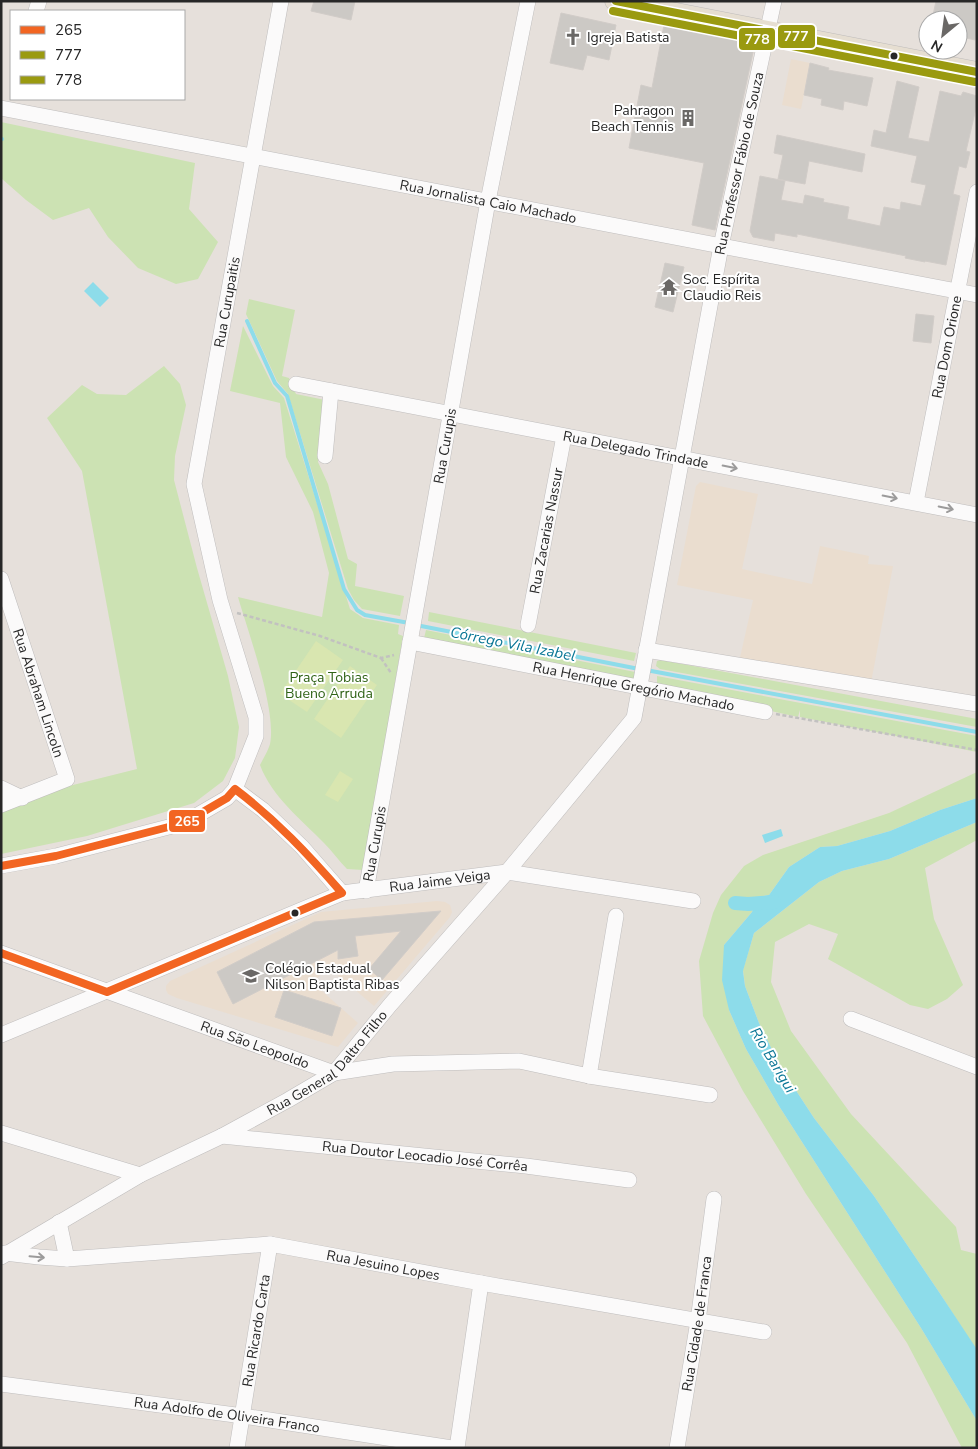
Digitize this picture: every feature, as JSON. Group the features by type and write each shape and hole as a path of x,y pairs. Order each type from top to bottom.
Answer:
{"main road":[{"path":"614,1 977,72"}],"street":[{"name":"Rua Curupaitis","path":"236,789 256,736 256,717 221,604 194,484 281,1"},
{"name":"Rua Curupis","path":"366,891 488,201 528,1"},
{"name":"Rua Professor Fábio de Souza","path":"645,657 721,246 774,1"},
{"name":"Rua Jornalista Caio Machado","path":"11,106 252,156 977,294"},
{"name":"Rua Dom Orione","path":"916,502 977,192"},
{"name":"Rua Delegado Trindade","path":"296,384 977,515"},
{"path":"325,456 331,391"},
{"name":"Rua Zacarias Nassur","path":"528,624 564,436"},
{"name":"Rua Abraham Lincoln","path":"1,579 67,779 22,798"},
{"name":"Rua Henrique Gregório Machado","path":"411,639 640,684 656,692 765,712"},
{"path":"645,657 977,704"},
{"name":"Rua General Daltro Filho","path":"3,1254 140,1175 222,1136 334,1073 390,1005 507,872 634,718 645,657"},
{"path":"1,788 22,798"},
{"path":"1,866 56,856 184,823 227,798 236,789 263,810 302,847 342,893"},
{"path":"1,805 22,798"},
{"name":"Rua Jaime Veiga","path":"1,1035 342,893 507,872 694,901"},
{"path":"588,1076 616,916"},
{"name":"Rua São Leopoldo","path":"1,953 334,1073 393,1064 519,1061 588,1076 710,1095"},
{"path":"851,1019 977,1067"},
{"path":"1,1133 140,1175"},
{"name":"Rua Doutor Leocadio José Corrêa","path":"222,1136 526,1166 629,1180"},
{"name":"Rua Cidade de Franca","path":"677,1448 698,1321 714,1198"},
{"path":"59,1222 67,1258"},
{"name":"Rua Jesuino Lopes","path":"3,1254 67,1258 270,1244 764,1332"},
{"name":"Rua Ricardo Carta","path":"237,1448 270,1244"},
{"path":"457,1448 481,1283"},
{"name":"Rua Adolfo de Oliveira Franco","path":"1,1384 243,1416 452,1448"}],"path":[{"path":"221,604 381,658 402,651 411,639"},
{"path":"765,712 977,750"}],"shaded area":[{"path":"791,59 810,63 801,109 782,105"},
{"path":"700,482 758,494 742,569 812,584 820,546 869,556 868,564 893,566 870,688 739,662 753,600 677,585 696,486"},
{"name":"Colégio Estadual Nilson Baptista Ribas","path":"437,901 450,905 452,912 450,917 374,1006 328,967 313,983 358,1023 338,1047 177,998 168,994 166,990 166,986 170,981 321,912"}],"green space":[{"path":"1,122 195,163 189,209 218,242 198,279 176,284 138,268 108,237 89,208 53,220 26,200 1,178"},
{"path":"249,299 295,310 282,376 289,378 296,394 325,400 318,462 328,484 348,559 357,564 355,586 404,596 400,616 362,609 348,589 288,394 277,381 246,314"},
{"name":"Praça Tobias Bueno Arruda","path":"243,326 273,386 284,398 350,609 363,618 399,625 398,634 403,636 363,870 347,869 279,797 265,777 260,765 270,744 269,712 266,692 238,597 322,617 329,573 313,512 286,457 280,403 230,391"},
{"path":"164,366 180,384 186,405 175,456 174,480 228,676 239,727 235,758 223,781 194,803 87,836 1,854 1,810 69,786 137,769 82,471 47,418 82,385 97,394 126,395"},
{"path":"429,612 636,653 634,661 428,621"},
{"path":"426,630 635,672 634,680 424,638"},
{"path":"316,641 343,660 307,712 280,694"},
{"path":"661,660 977,719 977,727 660,669 656,666 657,661"},
{"path":"350,666 377,685 341,738 314,719"},
{"path":"657,676 977,736 977,752 800,717 800,710 798,717 657,686"},
{"path":"340,771 353,779 338,802 325,795"},
{"path":"977,772 977,798 940,810 890,831 837,846 820,847 789,867 769,895 758,897 752,912 724,945 729,1010 746,1049 779,1106 921,1328 977,1421 977,1448 962,1448 907,1343 806,1194 743,1091 703,1016 699,961 713,913 721,895 744,866 763,855 889,813"},
{"path":"977,822 977,840 925,868 934,919 963,985 947,999 928,1009 910,1005 828,959 838,934 809,924 775,942 771,982 791,1031 851,1114 956,1227 961,1250 977,1254 977,1351 874,1196 814,1118 780,1066 759,1023 745,986 743,970 754,933 819,882 842,871 889,859"}],"water":[{"path":"93,282 109,298 100,307 84,291"},
{"name":"Rio Barigui","path":"977,798 977,822 889,859 842,871 819,882 754,933 743,971 745,986 759,1023 780,1066 814,1118 874,1196 976,1348 977,1421 921,1328 779,1106 746,1049 729,1010 722,980 724,945 752,912 758,897 769,895 789,867 820,847 837,846 890,831 940,810"},
{"path":"781,829 783,836 765,843 762,835"}],"building":[{"path":"314,1 355,1 351,20 311,11"},
{"path":"936,1 977,1 977,32 975,40 968,38 968,10 934,10"},
{"name":"Igreja Batista","path":"561,13 616,25 609,60 587,55 583,70 550,63"},
{"name":"Pahragon Beach Tennis","path":"664,25 755,43 715,230 692,225 704,163 629,148 641,85 652,88"},
{"path":"810,63 829,68 828,70 873,78 867,106 844,101 843,110 821,105 822,99 804,95"},
{"path":"897,81 919,87 908,138 929,142 940,91 961,96 963,92 977,96 977,104 966,151 970,152 966,168 959,166 953,194 960,196 946,265 797,234 797,237 775,233 774,241 753,237 750,231 760,176 785,181 781,200 803,204 805,195 824,199 823,202 849,207 847,219 880,226 884,207 900,210 901,202 921,206 926,185 911,182 917,156 871,146 874,130 886,133"},
{"path":"777,135 865,154 862,172 809,161 805,184 778,179 783,155 774,153"},
{"name":"Soc. Espírita Claudio Reis","path":"665,263 684,267 673,312 655,307"},
{"path":"916,314 934,316 931,343 913,341"},
{"path":"441,911 382,980 369,969 401,931 355,936 358,956 338,959 338,950 233,1004 217,972 314,922"},
{"path":"284,990 341,1008 332,1036 275,1017"}],"waterway":[{"name":"Córrego Vila Izabel","path":"247,321 275,383 287,396 344,589 357,610 365,615 409,623"},
{"name":"Córrego Vila Izabel","path":"416,625 639,669"},
{"name":"Córrego Vila Izabel","path":"646,670 977,732"},
{"path":"735,903 774,902"}],"transit line":[{"name":"777","path":"616,1 977,72"},
{"name":"778","path":"613,11 975,82"},
{"name":"265","path":"1,866 56,856 184,823 227,798 235,789 291,838 342,893 107,992 1,953"}],"place":[{"name":"Igreja Batista","path":"573,37"},
{"name":"Pahragon Beach Tennis","path":"688,118"},
{"name":"Soc. Espírita Claudio Reis","path":"669,287"},
{"name":"Colégio Estadual Nilson Baptista Ribas","path":"251,976"}]}
